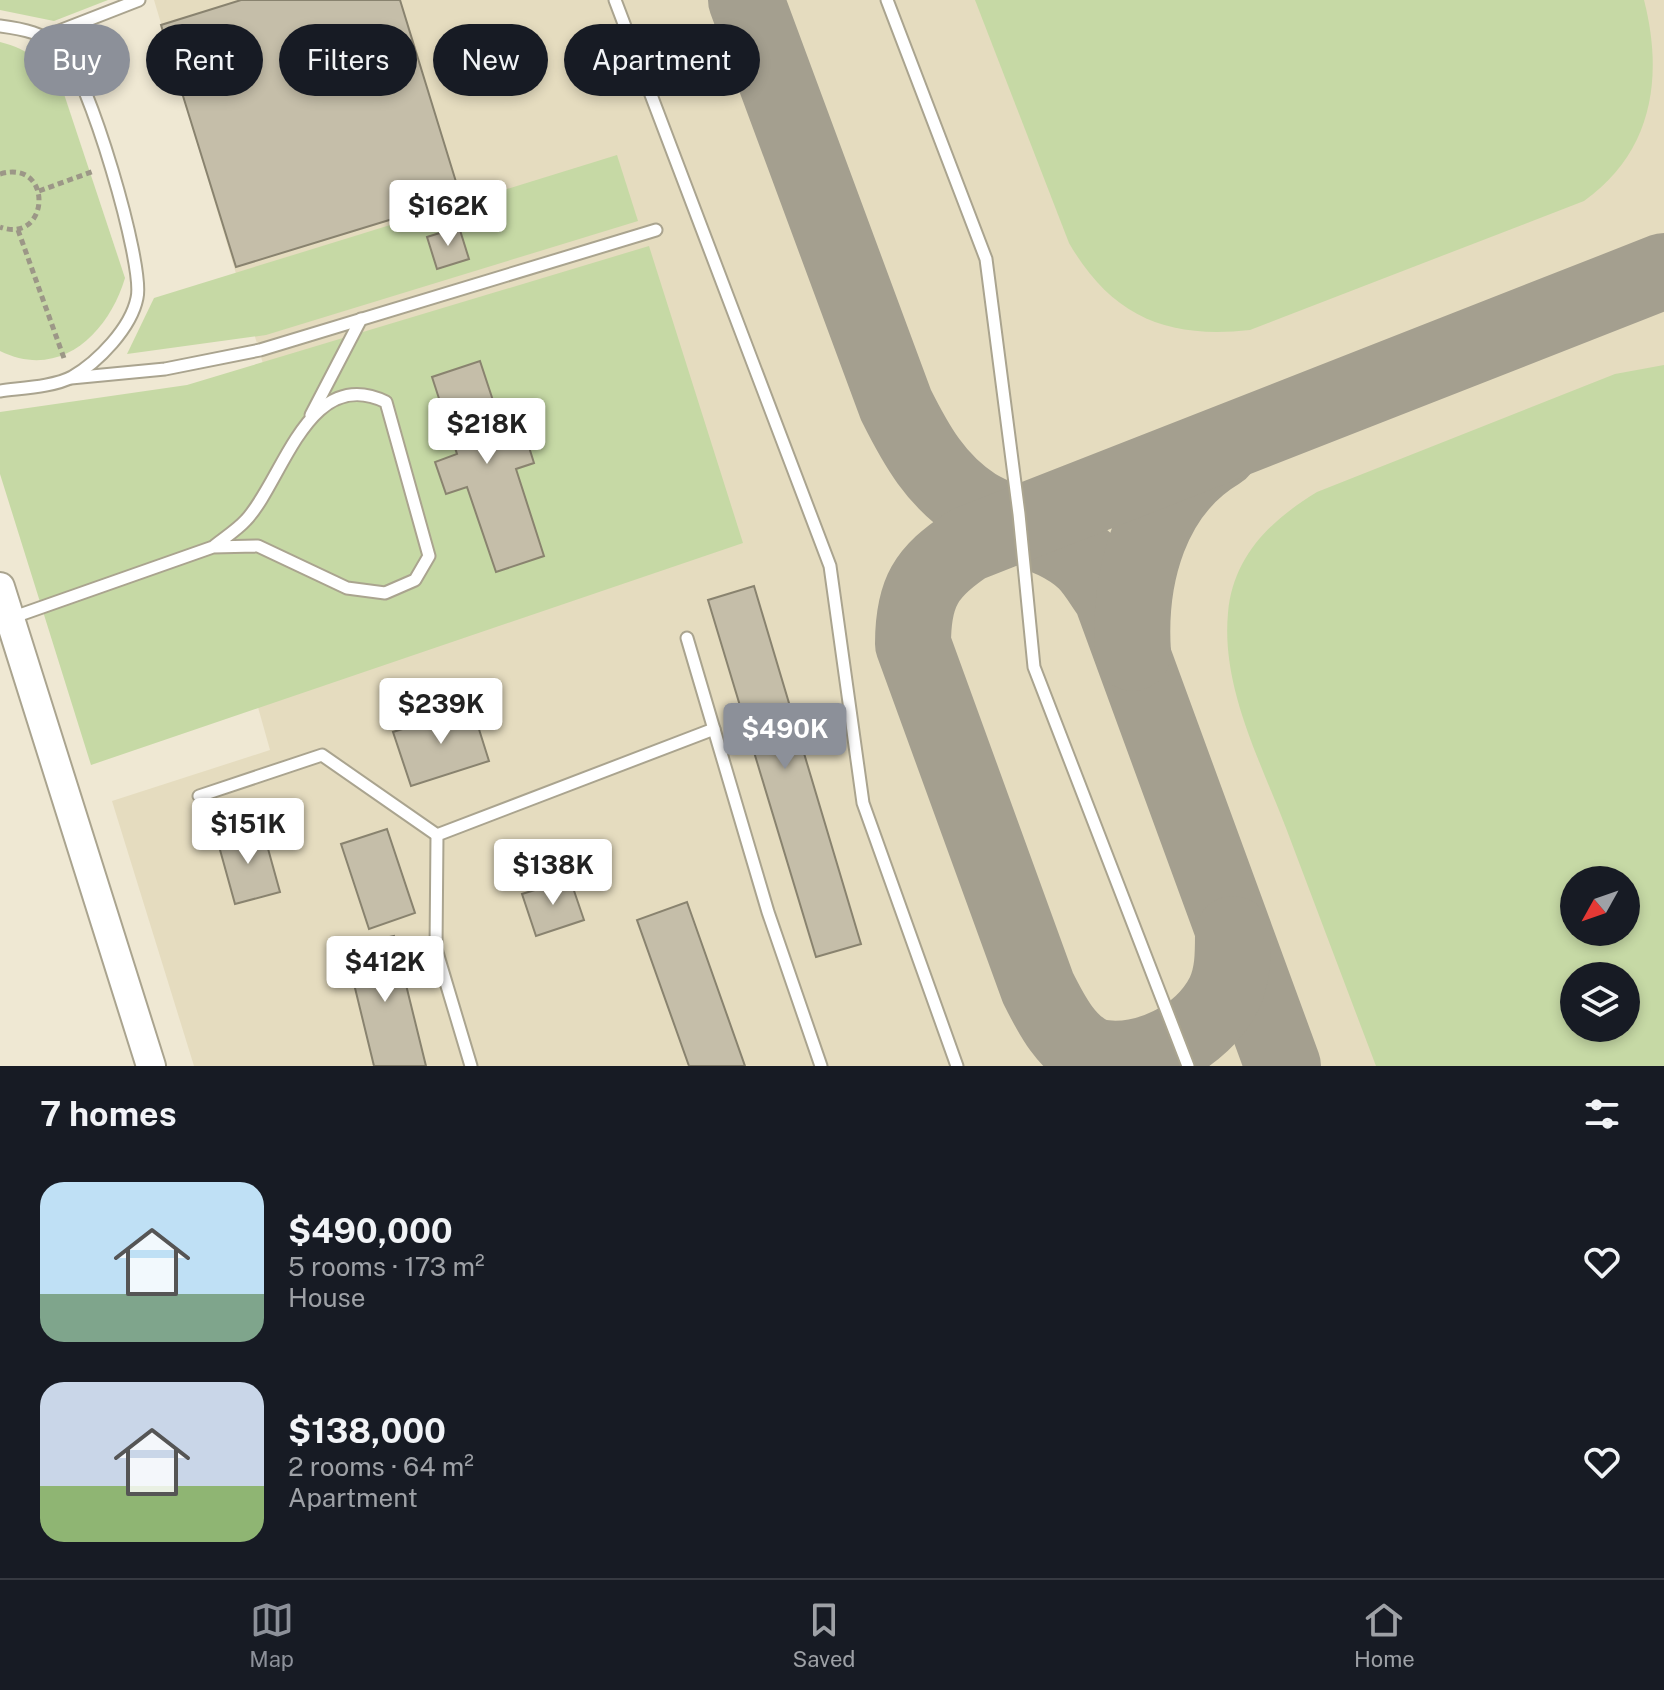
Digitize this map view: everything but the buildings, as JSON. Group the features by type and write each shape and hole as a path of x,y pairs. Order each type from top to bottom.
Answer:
{"street":[{"path":"0,587 151,1066"}],"lane":[{"path":"77,24 139,0"},
{"path":"615,0 830,566 863,803 957,1066"},
{"path":"887,0 986,259 1019,514 1034,667 1188,1066"},
{"path":"0,26 24,32"},
{"path":"71,378 102,352 125,326 138,297 136,258 88,96"},
{"path":"0,391 71,378 165,369 260,350 656,230"},
{"path":"213,547 248,519 311,416 361,319"},
{"path":"10,618 213,547 258,546 347,588 385,593 415,580 429,556 386,402 371,395 340,399 311,416"},
{"path":"687,638 768,912 821,1066"},
{"path":"437,835 714,729"},
{"path":"199,796 322,755 437,835"},
{"path":"437,835 436,949 471,1066"}],"path":[{"path":"39,191 109,166"},
{"path":"1,172 20,173 39,191 38,211 18,230"},
{"path":"0,227 18,230"},
{"path":"18,230 71,378"}],"shaded area":[{"path":"154,0 1664,0 1664,1066 194,1066 112,801 270,750 213,547 273,397 183,96 263,96 263,24 161,24"}],"green space":[{"path":"0,0 108,0 54,21 0,10"},
{"path":"975,0 1644,0 1653,58 1652,85 1638,137 1625,160 1607,182 1584,201 1250,330 1193,331 1144,318 1123,305 1104,289 1069,243"},
{"path":"0,42 24,52 24,96 65,96 125,278 107,316 95,333 79,346 43,360 22,359 0,351"},
{"path":"617,155 638,221 266,335 127,354 154,298"},
{"path":"649,246 743,543 91,765 0,474 0,412 187,385"},
{"path":"1664,365 1664,1066 1376,1066 1254,750 1236,696 1227,641 1231,593 1246,557 1284,515 1317,492 1615,374"}],"taxiway":[{"path":"746,0 896,405 920,448 938,474 961,496 988,513 1073,551 1089,565 1111,596 1283,1066"},
{"path":"1233,934 1231,972 1224,994 1202,1023 1187,1035 1153,1052 1115,1059 1096,1057 1068,1037 1038,988 913,644 919,597 932,574 968,544 1664,271"},
{"path":"1133,653 1135,595 1148,539 1176,489 1196,468 1220,451"}]}
